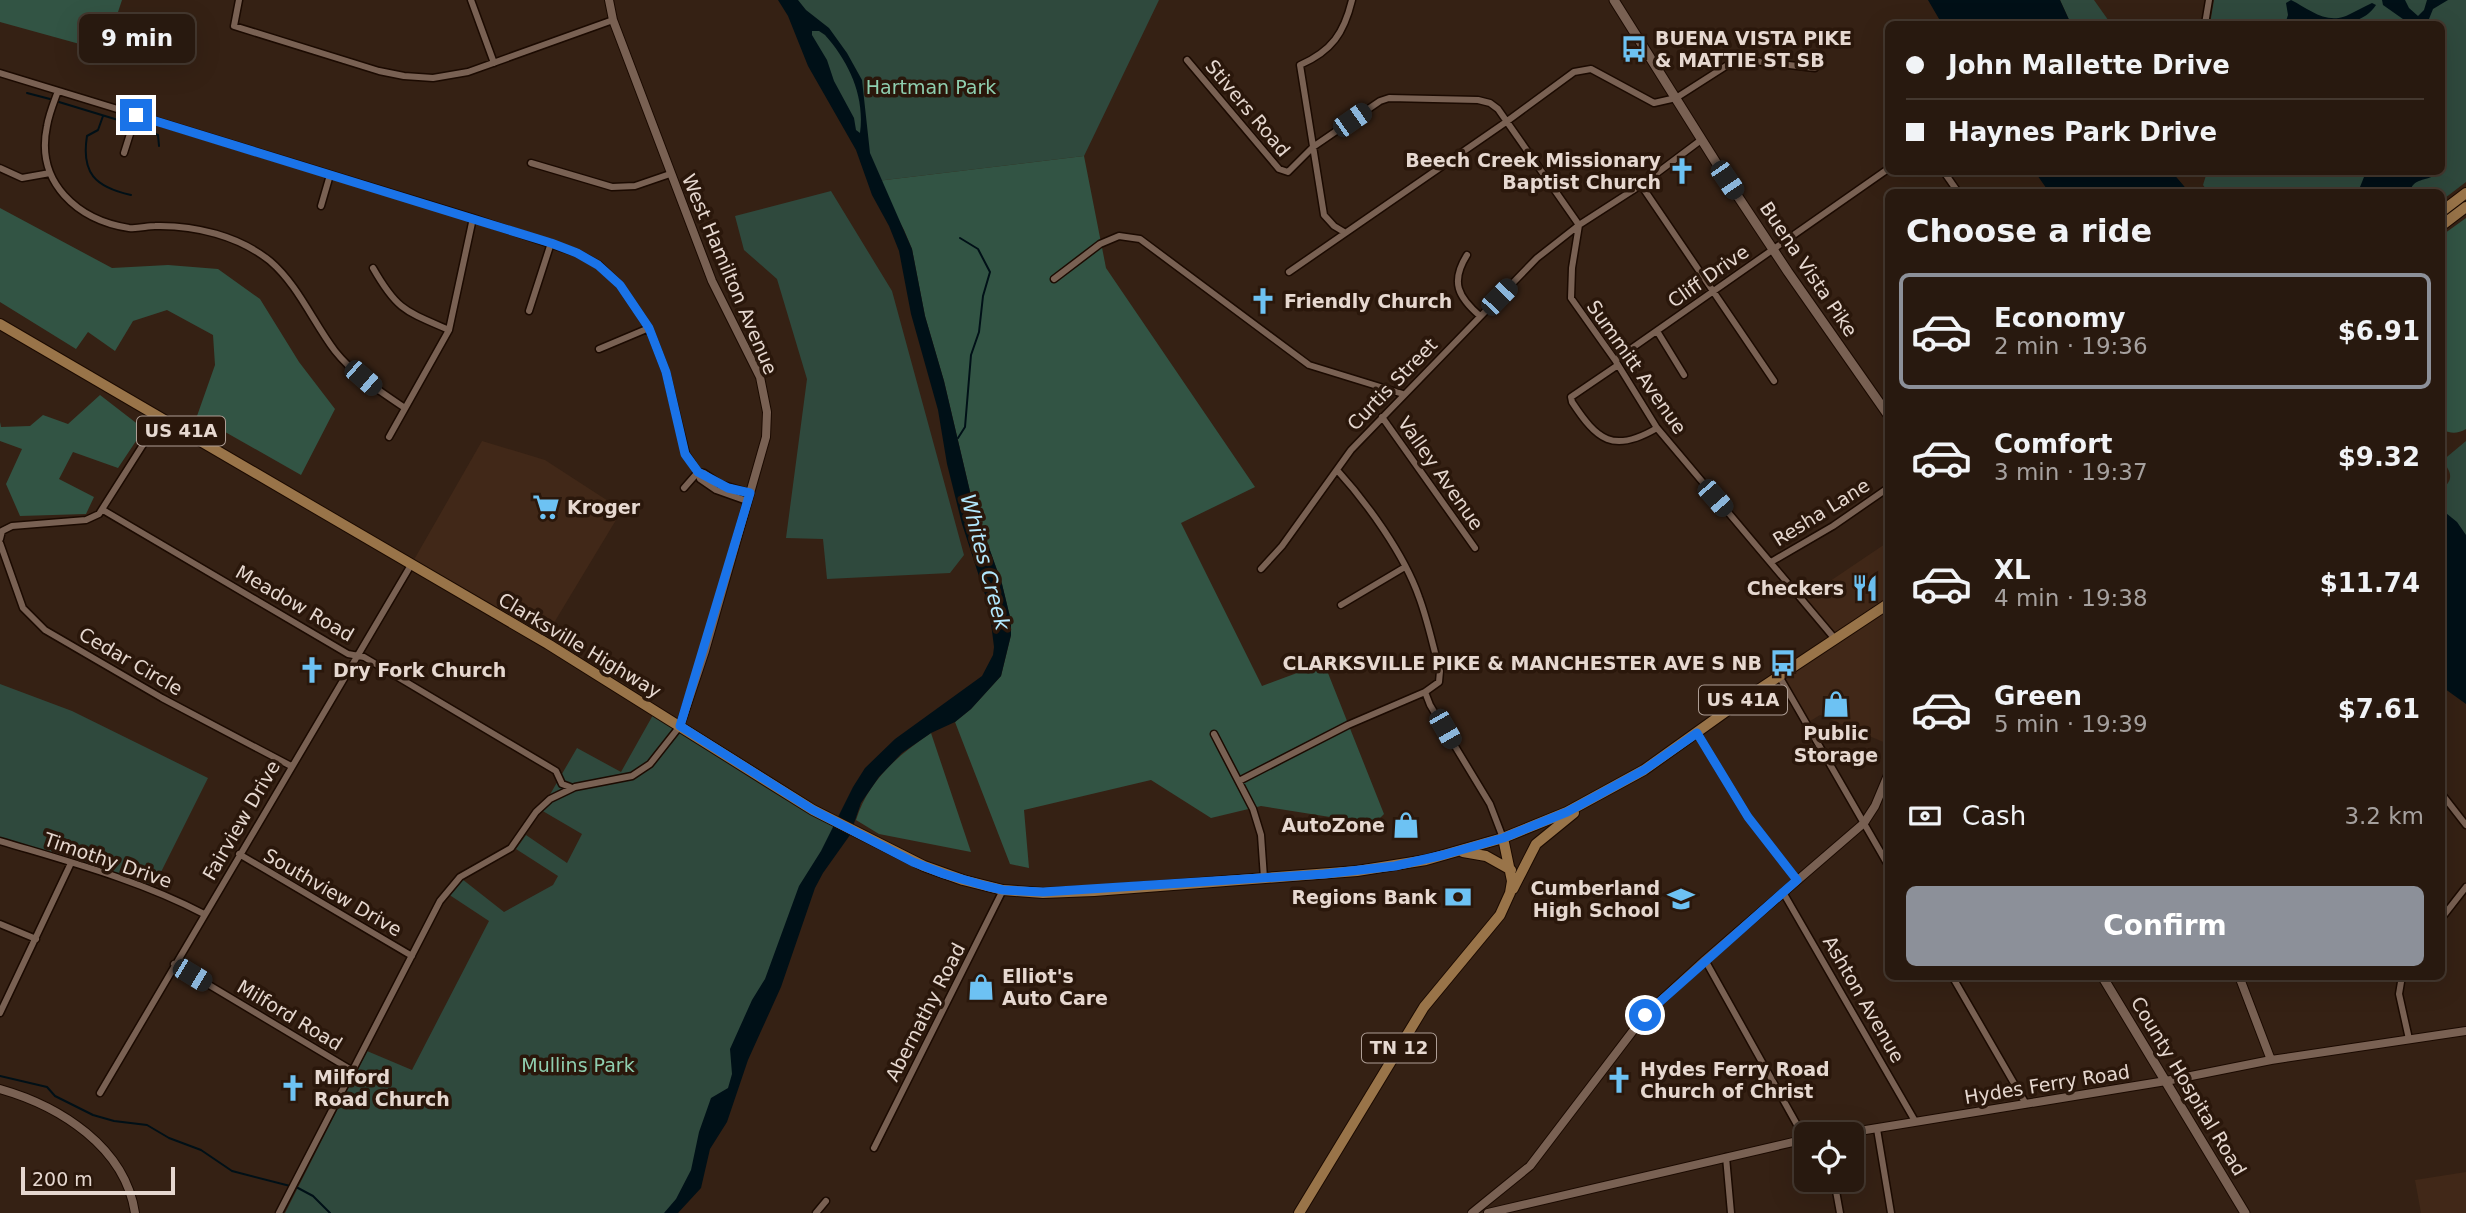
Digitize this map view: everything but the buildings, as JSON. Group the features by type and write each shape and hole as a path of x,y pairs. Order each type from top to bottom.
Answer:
{"main road":[{"name":"Buena Vista Pike","path":"1615,0 1701,140 1885,411"},
{"path":"2445,209 2466,193"},
{"path":"2445,223 2466,207"},
{"name":"Clarksville Highway","path":"0,324 548,644 813,810 934,870 1003,890 1063,892 1379,868 1459,851 1503,838"},
{"name":"US 41A","path":"1503,838 1548,821 1644,770 1885,606"},
{"path":"1510,892 1519,880 1536,844 1591,800"},
{"name":"TN 12","path":"1299,1213 1424,1007 1500,915 1510,892 1511,870 1503,838"},
{"path":"1459,851 1486,856 1511,870"},
{"name":"County Hospital Road","path":"2104,980 2245,1213"}],"street":[{"path":"239,0 234,26 374,69 404,76 433,78 452,76 494,63 613,20"},
{"path":"471,0 494,63"},
{"name":"West Hamilton Avenue","path":"609,0 613,20 712,281 760,377 767,412 766,437 680,726"},
{"path":"1345,232 1334,226 1324,215 1300,65 1313,60 1337,38 1346,23 1352,0"},
{"path":"2206,21 2209,0"},
{"path":"1289,272 1574,72 1591,69 1654,103 1676,98 1737,59 1815,68"},
{"name":"Stivers Road","path":"1187,60 1279,170 1287,172 1313,147"},
{"path":"0,74 473,218 577,253 598,265 620,285 649,328 666,372 685,454 698,472 725,490 748,497"},
{"path":"58,91 46,135 46,155 50,173 70,203 87,216 108,223 133,229 154,226 200,229 250,247 271,262 296,290 337,354 374,387 405,408"},
{"path":"1313,147 1371,106 1389,99 1478,100 1490,103 1498,109 1579,225"},
{"path":"124,153 136,115"},
{"name":"Curtis Street","path":"1261,569 1282,546 1351,450 1537,258 1579,225 1641,185 1701,140"},
{"path":"531,163 612,187 635,186 670,174"},
{"path":"0,168 22,178 50,173"},
{"name":"Cliff Drive","path":"1657,428 1639,439 1617,441 1600,436 1589,428 1571,397 1657,331 1885,171"},
{"path":"321,206 330,175"},
{"path":"1641,185 1774,381"},
{"path":"389,437 449,330 473,218"},
{"name":"Summitt Avenue","path":"1579,225 1572,268 1571,298 1657,428 1835,639"},
{"path":"1054,279 1100,244 1119,236 1140,239 1309,365 1403,394"},
{"path":"529,311 551,243"},
{"path":"1467,255 1460,266 1458,286 1461,296 1480,316"},
{"path":"373,268 392,300 410,314 449,330"},
{"path":"599,349 649,328"},
{"path":"1657,331 1684,375"},
{"name":"Valley Avenue","path":"1382,417 1475,548"},
{"path":"103,510 160,418"},
{"path":"1239,781 1348,725 1425,692 1438,682 1440,671 1419,596 1405,567 1360,495 1337,470"},
{"path":"684,488 698,472"},
{"name":"Resha Lane","path":"1771,562 1833,526 1885,490"},
{"name":"Cedar Circle","path":"103,510 86,520 12,526 2,531 0,541 23,608 45,630 162,698 291,766"},
{"name":"Meadow Road","path":"103,510 348,654 375,663 556,771 562,785 575,787"},
{"name":"Fairview Drive","path":"100,1093 411,565"},
{"path":"1341,605 1405,567"},
{"path":"1779,676 1885,860"},
{"path":"1425,692 1430,705 1490,804 1503,838"},
{"path":"279,1213 440,901 450,887 460,877 511,848 536,812 550,799 575,787 632,776 650,764 680,726"},
{"path":"1697,733 1748,817 1797,880"},
{"path":"1214,734 1253,809 1261,835 1264,878"},
{"path":"1472,1213 1530,1166 1645,1015 1864,823 1885,782"},
{"path":"2445,798 2466,824"},
{"name":"Timothy Drive","path":"0,841 159,891 204,914"},
{"name":"Southview Drive","path":"239,854 412,956"},
{"path":"0,1013 71,863"},
{"path":"2445,914 2466,887"},
{"name":"Abernathy Road","path":"874,1147 1003,890"},
{"name":"Ashton Avenue","path":"1784,894 1915,1121"},
{"path":"0,924 36,939"},
{"path":"1705,960 1796,1122"},
{"name":"Milford Road","path":"174,964 353,1071"},
{"path":"1954,980 2026,1104"},
{"path":"2241,980 2271,1060"},
{"path":"2401,980 2399,994 2409,1039"},
{"name":"Hydes Ferry Road","path":"1864,1131 2165,1081 2271,1060 2466,1031"},
{"path":"0,1089 39,1104 76,1124 101,1145 118,1169 133,1199 135,1213"},
{"path":"1877,1129 1891,1213"},
{"path":"1488,1213 1794,1142"},
{"path":"1726,1157 1730,1212"},
{"path":"1836,1192 1840,1213"},
{"path":"816,1213 826,1201"}],"shaded area":[{"path":"482,441 545,460 622,510 543,641 411,565"},
{"path":"1885,544 1885,743 1820,715 1807,723 1779,676 1835,639 1802,600"},
{"path":"2466,1172 2466,1213 2421,1213 2415,1180"}],"green space":[{"path":"0,0 122,0 105,51 0,22"},
{"name":"Hartman Park","path":"789,0 1159,0 1084,156 877,181"},
{"path":"2060,0 2094,0 2109,21 2070,21"},
{"path":"2214,0 2466,0 2466,182 2445,198 2445,189 2206,189 2203,185 2206,175 2445,175 2445,21 2210,21"},
{"path":"1084,156 1106,268 1255,487 1181,523 1262,686 1324,663 1384,814 1374,824 1261,806 1211,818 1151,780 1024,810 1029,868 1010,864 955,722 971,709 1001,676 1011,635 1011,621 1002,584 972,500 944,381 925,316 912,249 877,181"},
{"path":"831,191 892,291 964,555 950,573 827,579 823,539 786,538 807,379 777,279 744,250 735,216"},
{"path":"0,208 112,268 168,265 218,269 260,299 299,362 335,409 301,475 197,416 215,365 213,335 167,310 133,321 115,351 88,332 76,349 0,302"},
{"path":"2466,218 2466,429 2454,433 2445,431 2445,233"},
{"path":"100,395 144,429 118,468 73,452 59,479 94,497 86,514 20,516 6,484 22,449 0,441 0,422 1,427 30,426 43,415 68,424"},
{"path":"2466,441 2466,549 2445,527 2445,486 2450,476 2445,458"},
{"path":"0,684 72,711 208,778 154,886 0,838"},
{"name":"Mullins Park","path":"653,715 838,825 690,1184 669,1213 285,1213 367,1051 412,1070 489,921 448,894 462,879 504,912 553,885 558,876 516,849 526,835 567,863 582,834 541,810 577,748 621,772"},
{"path":"931,733 971,852 879,834 856,820 876,781 907,750"}],"water":[{"name":"Whites Creek","path":"778,0 798,0 829,28 862,80 870,153 912,249 925,316 944,381 972,500 1002,584 1011,621 1011,635 1001,676 971,709 955,722 931,733 902,753 879,777 861,803 850,835 815,888 781,987 748,1060 727,1122 710,1149 701,1188 678,1213 664,1213 676,1199 691,1170 699,1132 711,1098 728,1088 732,1074 730,1049 752,1000 765,979 799,886 821,851 853,787 865,768 895,739 982,676 993,655 994,647 989,607 962,524 947,464 938,410 911,314 899,251 872,195 856,150 808,66 788,16","holes":["812,31 819,31 834,45 853,80 860,106 860,133 856,130 854,118 834,81 827,60 812,35"]},
{"path":"1928,0 2060,0 2070,21 1940,21"},
{"path":"2291,0 2331,18 2346,16 2372,3 2376,5 2368,14 2352,21 2286,21 2286,3"},
{"path":"2382,0 2405,0 2418,16 2424,10 2427,0 2448,0 2433,9 2428,21 2406,21 2383,5"},
{"path":"2037,175 2175,175 2186,189 2047,189"},
{"path":"2365,175 2434,175 2416,183 2411,189 2359,189"},
{"path":"2445,512 2457,522 2466,535 2466,704 2445,689"}],"waterway":[{"path":"27,93 50,99"},
{"path":"59,102 128,123"},
{"path":"103,116 98,130 87,136 86,160 89,169 93,176 108,188 131,195"},
{"path":"137,126 158,135 159,146"},
{"path":"958,438 965,427 971,355 979,332 983,296 990,272 978,249 960,238"},
{"path":"0,1076 47,1087 55,1096 93,1115 147,1125 169,1138 201,1150 232,1171 298,1188 313,1196 330,1213"}],"place":[{"name":"BUENA VISTA PIKE & MATTIE ST SB","path":"1634,49"},
{"name":"Beech Creek Missionary Baptist Church","path":"1682,171"},
{"name":"Friendly Church","path":"1263,301"},
{"name":"Kroger","path":"546,507"},
{"name":"Checkers","path":"1865,588"},
{"name":"CLARKSVILLE PIKE & MANCHESTER AVE S NB","path":"1783,663"},
{"name":"Dry Fork Church","path":"312,670"},
{"name":"Public Storage","path":"1836,704"},
{"name":"AutoZone","path":"1406,825"},
{"name":"Regions Bank","path":"1458,897"},
{"name":"Cumberland High School","path":"1681,899"},
{"name":"Elliot's Auto Care","path":"981,987"},
{"name":"Hydes Ferry Road Church of Christ","path":"1619,1080"},
{"name":"Milford Road Church","path":"293,1088"}],"route":[{"path":"136,115 551,243 598,265 620,285 649,328 666,372 685,454 698,472 728,488 750,493 705,651 680,726 813,810 944,874 1003,890 1059,892 1324,874 1395,866 1468,849 1548,821 1619,785 1697,733 1748,817 1797,880 1645,1015"}]}
